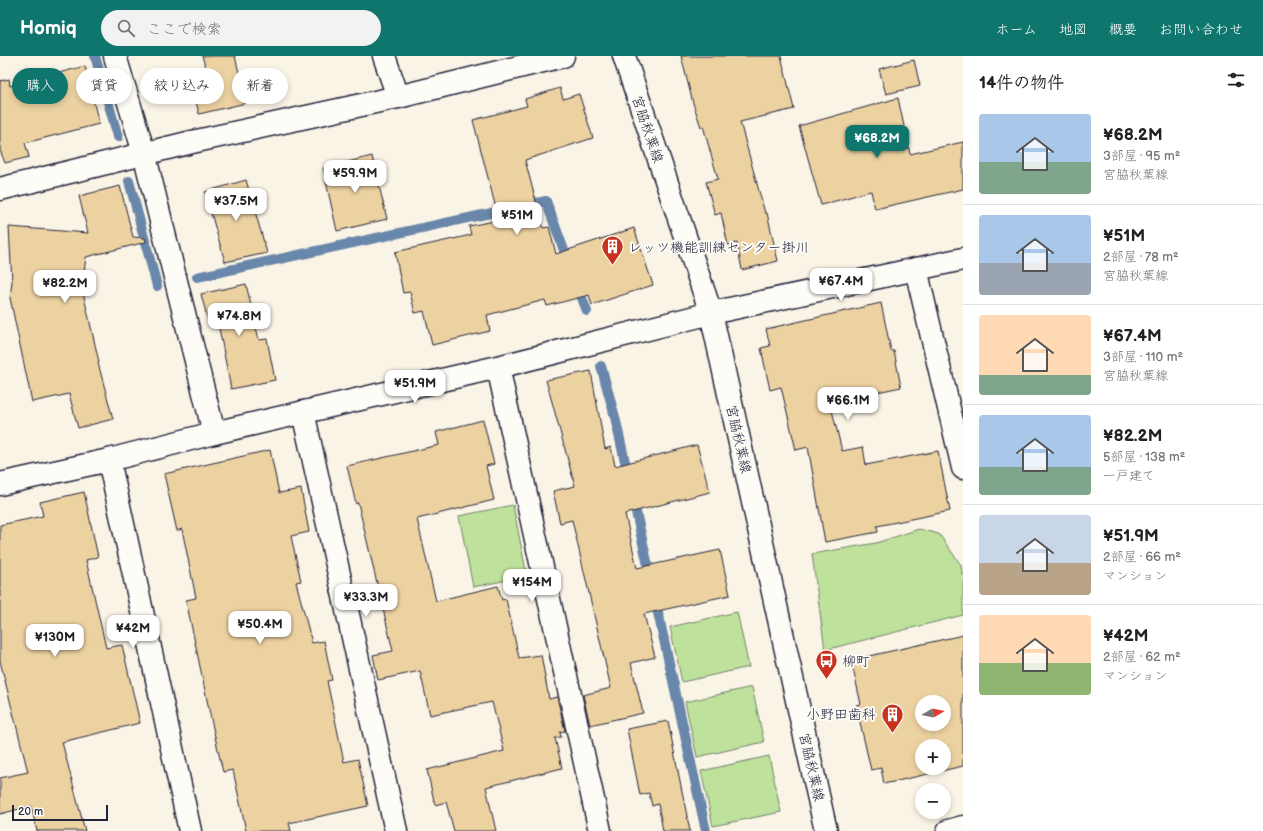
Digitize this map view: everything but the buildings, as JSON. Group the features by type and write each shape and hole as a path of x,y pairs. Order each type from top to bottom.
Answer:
{"street":[{"path":"115,56 144,153 214,433"},
{"path":"384,56 398,97"},
{"path":"0,189 144,153 398,97 563,56"},
{"name":"宮脇秋葉線","path":"624,56 712,313 826,831"},
{"path":"0,484 109,460 302,412 498,368 712,313 963,259"},
{"path":"916,269 963,468"},
{"path":"498,368 600,831"},
{"path":"302,412 396,831"},
{"path":"109,460 190,831"},
{"path":"948,831 963,828"}],"green space":[{"path":"513,505 527,576 473,587 459,516"},
{"path":"919,529 939,534 961,565 963,580 963,615 825,650 812,554 876,543"},
{"path":"737,612 749,667 682,682 670,627"},
{"path":"752,687 764,742 697,757 685,702"},
{"path":"769,756 781,812 713,826 701,771"}],"waterway":[{"path":"95,56 118,137"},
{"path":"129,181 157,286"},
{"path":"197,277 546,201 569,264"},
{"path":"577,285 587,311"},
{"path":"601,366 615,417 628,475"},
{"path":"633,499 651,579"},
{"path":"655,599 706,831"}],"place":[{"name":"レッツ機能訓練センター掛川","path":"613,266"},
{"name":"柳町","path":"826,680"},
{"name":"小野田歯科","path":"892,734"}]}
